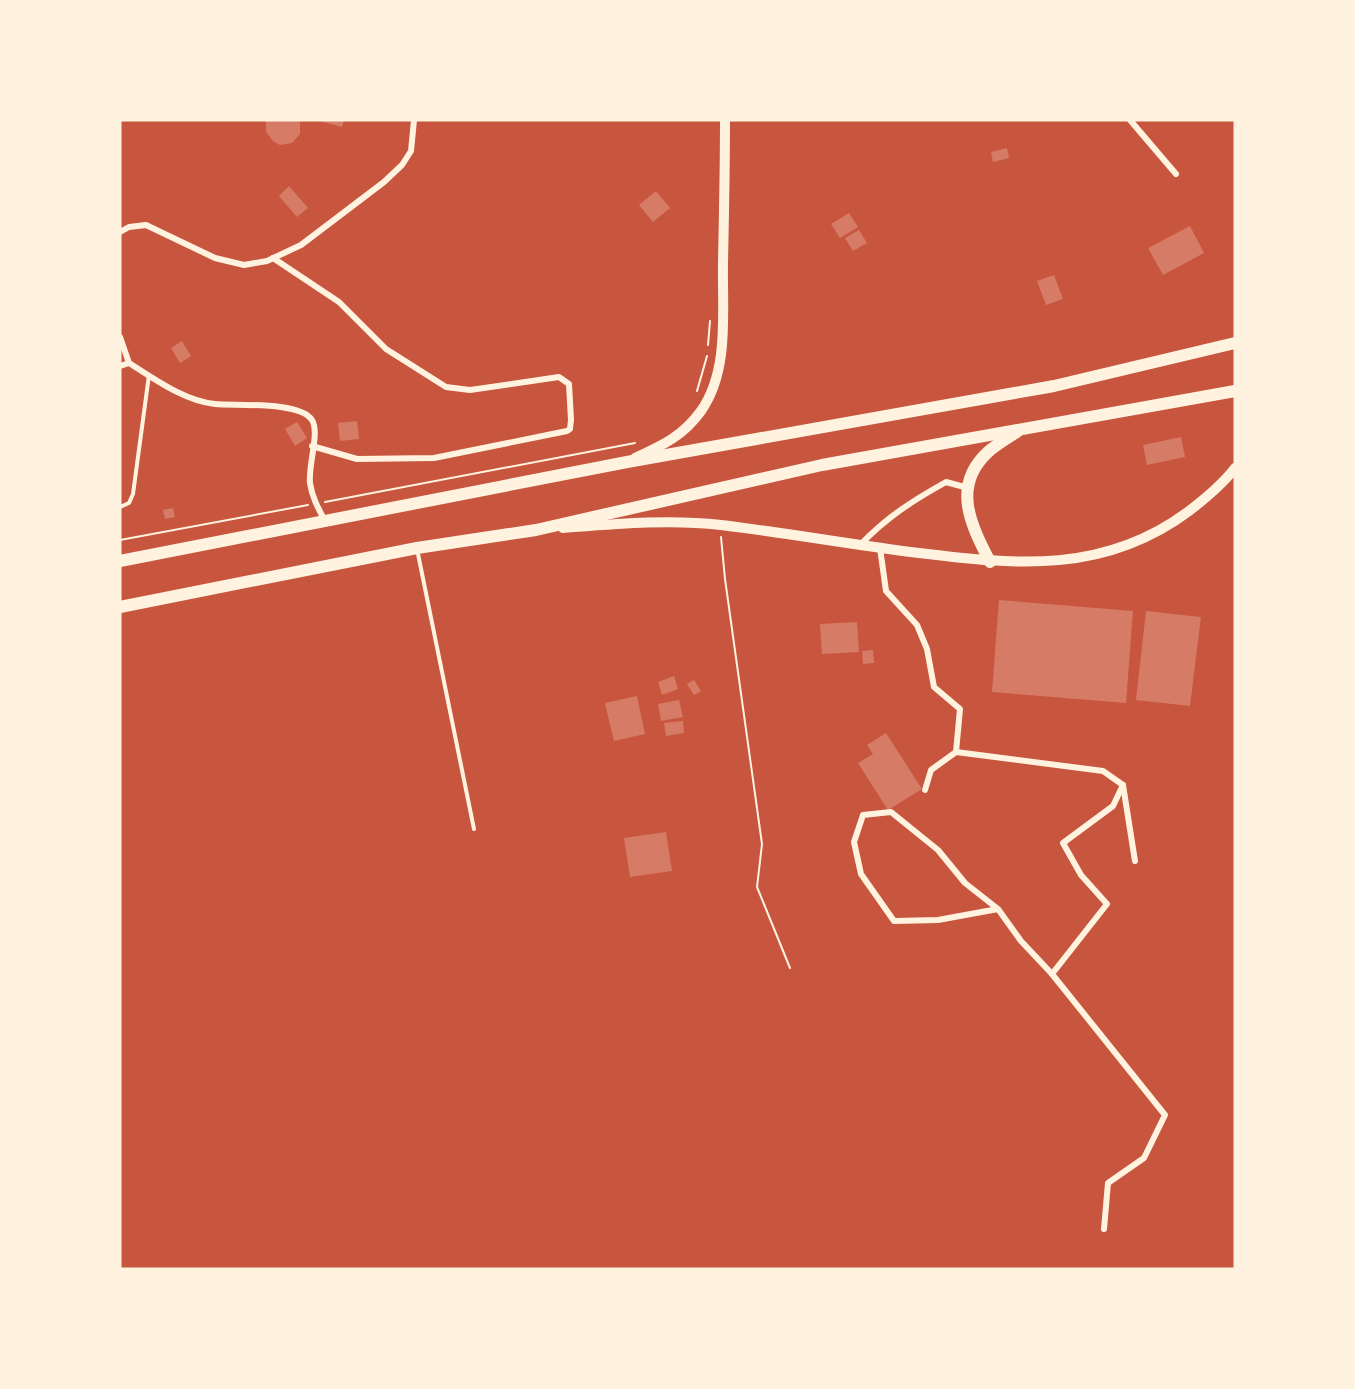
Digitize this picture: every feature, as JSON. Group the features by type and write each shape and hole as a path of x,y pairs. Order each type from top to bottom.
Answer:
{"highway":[{"path":"120,561 627,462 1054,386 1231,344"},
{"path":"120,607 417,548 536,530 822,465 1234,391"},
{"path":"990,562 970,520 966,502 968,488 972,473 983,457 1023,428"}],"main road":[{"path":"627,462 685,431 702,410 712,391 721,353 725,120"},
{"path":"536,530 635,523 719,525 990,562 1061,561 1112,552 1142,540 1176,521 1207,498 1235,468"}],"street":[{"path":"120,232 129,227 146,225 215,258 244,266 273,258 301,245 384,182 402,165 411,151 414,120"},
{"path":"1130,120 1176,174"},
{"path":"273,258 339,302 386,349 446,387 470,390 559,377 569,384 571,420 570,429 567,431 434,458 357,459 312,446"},
{"path":"120,337 129,363 190,398 213,404 300,410 313,421 316,436 312,446 310,481 316,504 325,522"},
{"path":"120,366 129,363"},
{"path":"860,545 882,522 927,492 946,482 968,488"},
{"path":"880,548 886,591 917,625 927,649 934,687 960,709 956,752"},
{"path":"925,790 931,770 956,752 1103,771 1123,785 1135,861"},
{"path":"1052,974 1107,904 1081,875 1063,843 1113,806 1123,785"},
{"path":"998,909 938,920 894,921 861,874 854,842 863,815 891,812 938,850 965,883 998,909 1021,941 1052,974 1165,1115 1144,1158 1108,1183 1104,1229"}],"lane":[{"path":"120,507 129,503 133,494 149,375"},
{"path":"417,548 474,830"}],"path":[{"path":"697,393 708,355 710,319"},
{"path":"120,540 636,443"},
{"path":"719,525 762,844 757,887 790,968"}],"building":[{"path":"266,120 300,120 300,134 292,143 280,145 274,142 266,132"},
{"path":"316,120 344,120 342,127"},
{"path":"1007,148 1009,158 993,162 991,152"},
{"path":"289,186 308,208 297,217 279,196"},
{"path":"656,191 670,208 653,222 639,205"},
{"path":"849,213 858,227 840,238 831,224"},
{"path":"1190,226 1204,253 1163,275 1148,248"},
{"path":"859,230 867,243 853,251 845,238"},
{"path":"1054,275 1063,299 1046,305 1037,281"},
{"path":"182,341 191,356 180,363 171,348"},
{"path":"357,421 359,439 340,441 338,423"},
{"path":"297,422 307,438 295,446 285,429"},
{"path":"1181,437 1185,457 1147,465 1143,445"},
{"path":"173,508 175,517 165,519 163,510"},
{"path":"999,600 1133,611 1126,703 992,692"},
{"path":"1146,611 1201,617 1190,706 1136,700"},
{"path":"857,622 859,652 822,654 820,624"},
{"path":"873,650 874,663 863,664 862,651"},
{"path":"674,676 678,689 662,695 658,682"},
{"path":"694,680 701,691 694,695 687,684"},
{"path":"637,696 645,734 614,741 605,703"},
{"path":"679,700 683,717 661,721 658,704"},
{"path":"683,721 684,733 666,736 664,723"},
{"path":"886,733 922,789 888,810 858,763 873,754 867,745"},
{"path":"666,832 672,871 630,877 624,838"}]}
